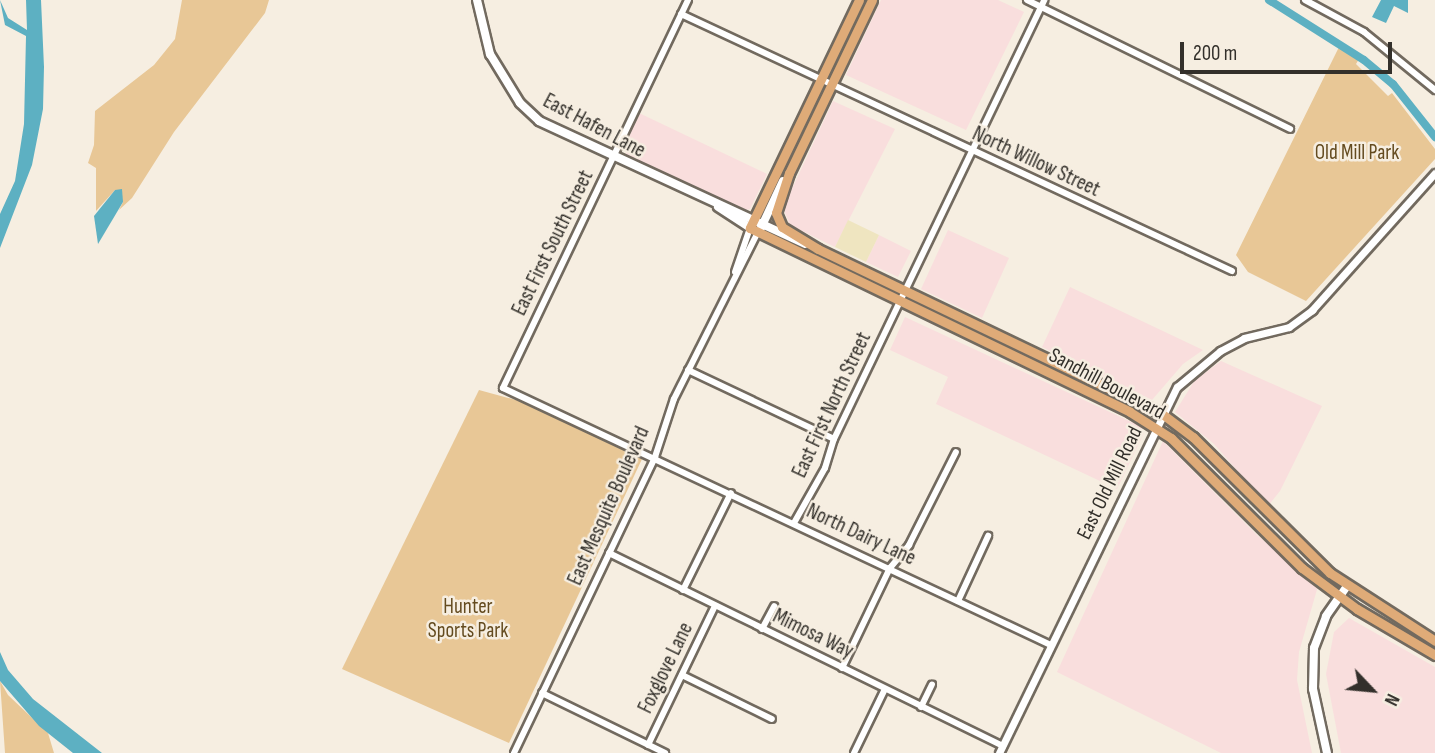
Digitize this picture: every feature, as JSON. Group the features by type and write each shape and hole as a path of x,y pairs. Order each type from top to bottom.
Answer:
{"main road":[{"name":"East Hafen Lane","path":"477,0 490,54 520,103 539,121 756,226"},
{"name":"East Mesquite Boulevard","path":"756,226 789,173 859,0"},
{"name":"East Mesquite Boulevard","path":"756,226 826,82 872,0"},
{"path":"789,173 778,203 778,220 817,249"},
{"name":"Sandhill Boulevard","path":"756,226 817,249 997,347 1156,428 1207,470 1302,568 1340,597 1435,655"},
{"name":"Sandhill Boulevard","path":"756,226 903,296 1054,361 1161,413 1193,437 1287,534 1348,586 1435,641"},
{"path":"997,347 1006,343 1054,361"},
{"path":"1327,753 1313,689 1314,648 1348,586"}],"street":[{"name":"East First South Street","path":"503,388 688,0"},
{"path":"1027,0 1042,3 1290,129"},
{"path":"1305,0 1364,32 1435,90"},
{"name":"East First North Street","path":"794,523 825,468 834,439 1042,3"},
{"name":"North Willow Street","path":"681,14 1232,271"},
{"name":"East Old Mill Road","path":"1001,750 1161,413 1184,379 1220,351 1244,338 1289,327 1312,310 1435,173"},
{"name":"East Mesquite Boulevard","path":"514,753 655,457 688,370 756,226"},
{"path":"688,370 834,439"},
{"name":"North Dairy Lane","path":"503,388 1051,645"},
{"path":"842,668 890,568 909,545 956,452"},
{"path":"683,590 731,493"},
{"path":"958,601 988,536"},
{"name":"Mimosa Way","path":"609,554 885,689 1001,750"},
{"name":"Foxglove Lane","path":"648,745 715,606"},
{"path":"762,629 774,606"},
{"path":"682,675 772,719"},
{"path":"921,707 932,684"},
{"path":"854,753 885,689"},
{"path":"542,693 664,753"}],"shaded area":[{"path":"881,0 998,0 1024,12 966,130 846,75"},
{"path":"833,101 895,129 835,247 790,225 783,208"},
{"path":"639,113 767,174 750,209 742,211 627,155 623,148"},
{"path":"948,230 1009,258 982,318 921,289"},
{"path":"879,235 911,251 898,277 866,262"},
{"path":"1070,287 1203,350 1183,364 1152,400 1042,347"},
{"path":"905,317 1140,426 1144,433 1117,489 936,404 948,377 890,350"},
{"path":"1221,361 1322,406 1280,491 1268,506 1214,444 1175,412 1195,380"},
{"path":"1163,441 1257,535 1318,586 1299,652 1297,680 1312,753 1221,753 1057,672"},
{"path":"1349,618 1435,667 1435,753 1341,753 1326,674 1334,632"}],"green space":[{"path":"182,0 269,0 265,13 174,132 132,198 119,210 123,202 115,190 96,211 96,168 88,163 94,145 95,111 154,65 175,39"},
{"name":"Old Mill Park","path":"1339,47 1359,59 1356,64 1388,96 1392,93 1435,149 1435,159 1306,301 1248,272 1236,255"},
{"name":"Hunter Sports Park","path":"479,390 527,403 642,459 509,743 342,669"},
{"path":"0,681 8,695 48,733 54,753 5,753"}],"sand":[{"path":"848,220 879,235 866,262 835,247"}],"water":[{"path":"0,0 8,18 27,30 26,0 41,0 44,67 43,109 32,165 0,248 0,214 15,181 24,124 26,36 5,25"},
{"path":"1381,0 1408,0 1408,13 1394,6 1386,23 1372,17"},
{"path":"122,189 123,202 98,244 94,216 115,190"},
{"path":"0,652 8,670 33,699 102,753 73,753 39,726 0,681"}],"waterway":[{"path":"1269,0 1364,60 1393,84 1435,137"}]}
